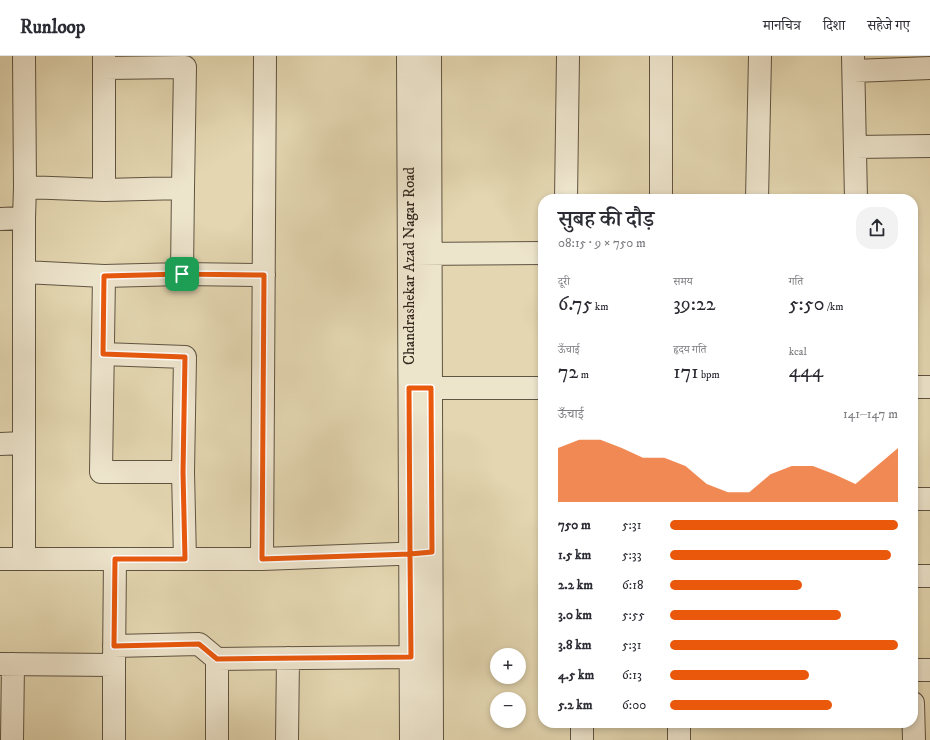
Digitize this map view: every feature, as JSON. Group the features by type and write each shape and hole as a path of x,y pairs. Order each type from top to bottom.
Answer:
{"street":[{"path":"24,56 24,559"},
{"path":"262,559 265,56"},
{"name":"Chandrashekar Azad Nagar Road","path":"408,56 411,740"},
{"name":"Chandrashekar Azad Nagar Road","path":"430,56 432,740"},
{"path":"566,194 568,56"},
{"path":"661,56 661,194"},
{"path":"757,194 760,56"},
{"path":"104,190 104,62 185,67 182,274"},
{"path":"856,194 854,63 930,68"},
{"path":"855,147 930,146"},
{"path":"25,187 104,190 183,188"},
{"path":"0,219 24,218"},
{"path":"408,254 538,253"},
{"path":"24,272 104,276 182,274 264,275"},
{"path":"104,276 101,472 183,472"},
{"path":"103,354 185,357 183,472 185,559"},
{"path":"918,387 930,387"},
{"path":"409,388 538,388"},
{"path":"0,444 24,443"},
{"path":"918,499 930,499"},
{"path":"0,559 262,559 432,552"},
{"path":"114,740 115,559"},
{"path":"918,576 930,576"},
{"path":"12,740 7,664 114,655 199,644 217,659 411,657"},
{"path":"287,740 288,658"},
{"path":"217,659 217,740"},
{"path":"918,670 930,670"},
{"path":"582,728 582,740"},
{"path":"679,728 679,740"},
{"path":"914,728 914,740"}],"route":[{"path":"182,274 104,276 103,354 185,357 183,472 185,559 115,559 114,646 199,644 217,659 411,657 410,554 432,552 431,388 409,388 410,554 262,559 264,275 182,274"}]}
